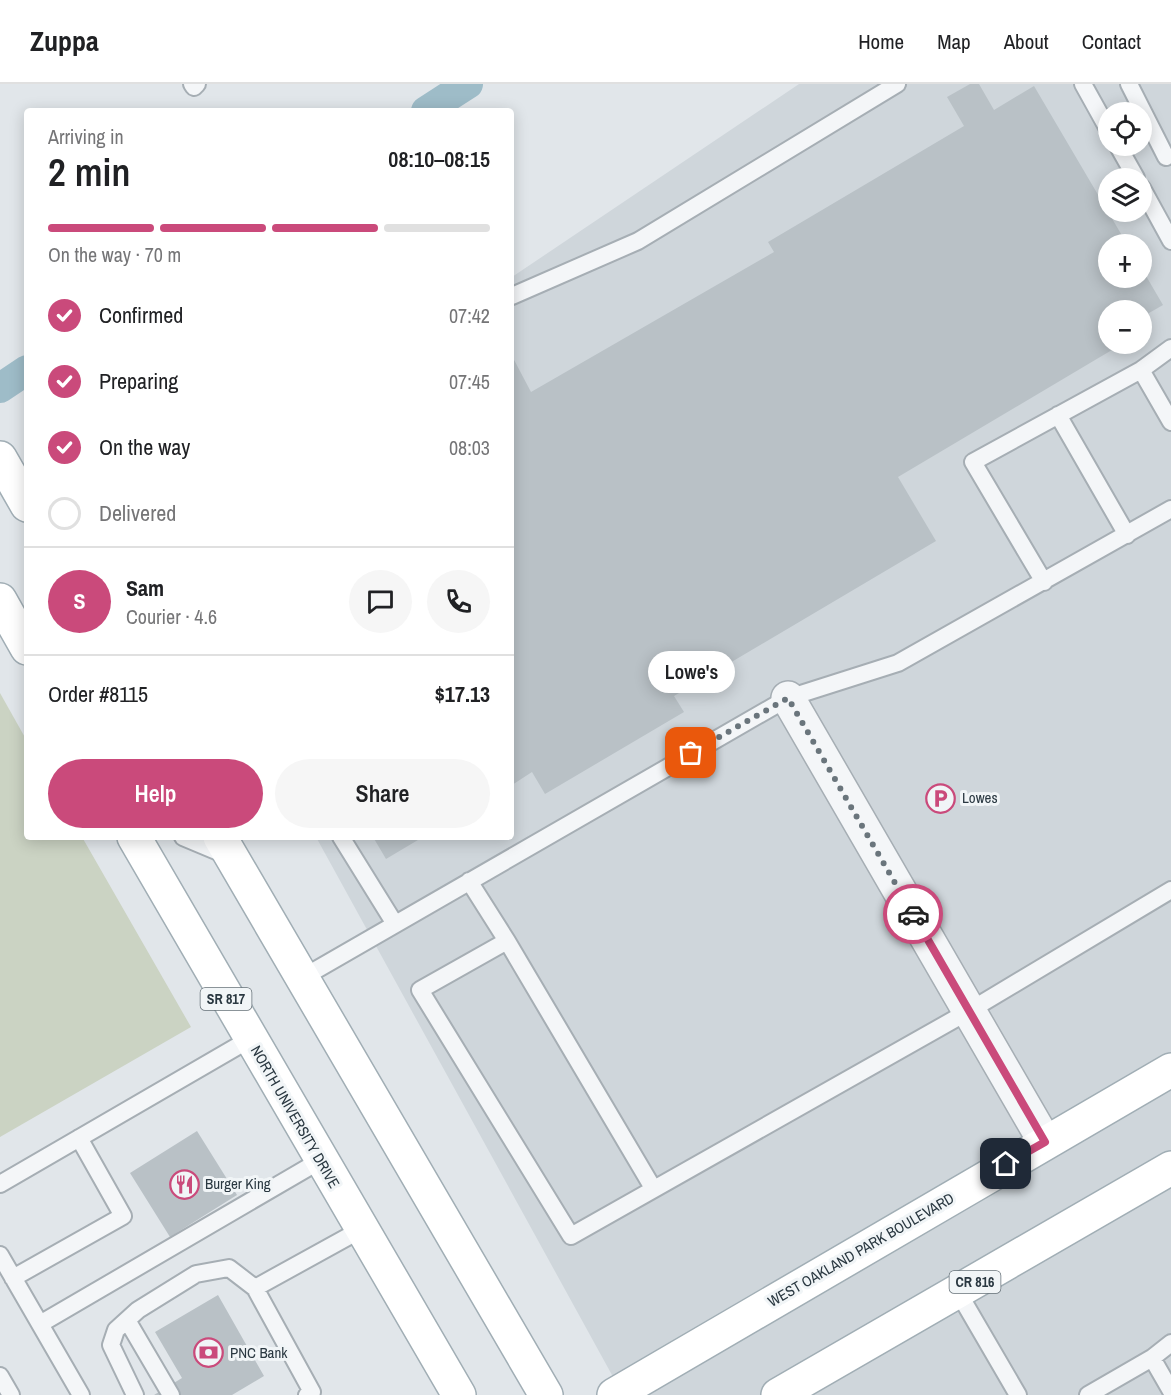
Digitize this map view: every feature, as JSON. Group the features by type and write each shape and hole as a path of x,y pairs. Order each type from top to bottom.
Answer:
{"main road":[{"path":"0,458 24,500"},
{"path":"0,600 24,643"},
{"name":"NORTH UNIVERSITY DRIVE","path":"136,840 459,1395"},
{"path":"229,844 302,978 546,1395"},
{"name":"WEST OAKLAND PARK BOULEVARD","path":"614,1395 1171,1070"},
{"name":"CR 816","path":"778,1395 1171,1168"}],"street":[{"path":"788,698 1045,1142"}],"lane":[{"path":"192,84 194,87 197,84"},
{"path":"514,295 638,241 897,84"},
{"path":"1083,84 1098,111"},
{"path":"1129,84 1166,157"},
{"path":"1152,206 1171,241"},
{"path":"1044,582 972,462 1141,370 1171,348"},
{"path":"1141,370 1171,422"},
{"path":"1058,415 1127,535"},
{"path":"302,978 788,698 898,663 1171,509"},
{"path":"203,840 229,844"},
{"path":"343,840 395,924"},
{"path":"469,881 653,1188"},
{"path":"507,941 420,990 571,1236 969,1011 1171,890"},
{"path":"0,1184 250,1039"},
{"path":"14,1278 123,1216 80,1138"},
{"path":"40,1324 321,1160"},
{"path":"255,1288 362,1229"},
{"path":"0,1255 81,1395"},
{"path":"135,1395 111,1345 116,1330 138,1310 196,1274 229,1268 255,1288 312,1392 307,1395"},
{"path":"958,1292 1018,1395"},
{"path":"127,1320 171,1395"},
{"path":"1088,1395 1152,1358 1171,1343"},
{"path":"1152,1358 1171,1391"},
{"path":"0,1376 11,1395"}],"shaded area":[{"path":"799,84 1171,84 1171,1395 623,1395 318,840 514,840 514,276"}],"green space":[{"path":"0,693 24,736 24,840 84,840 191,1027 0,1137"}],"building":[{"path":"970,84 979,84 994,110 1034,86 1098,195 1098,222 1114,222 1121,234 1098,234 1098,288 1152,288 1152,286 1163,305 1152,311 1152,300 1098,300 1098,354 1105,354 898,477 936,541 674,696 684,712 545,794 532,772 514,784 514,360 531,392 774,252 768,242 964,126 947,97"},
{"path":"375,840 418,840 386,859"},
{"name":"Burger King","path":"197,1131 237,1195 170,1237 130,1173"},
{"name":"PNC Bank","path":"218,1295 264,1376 232,1395 154,1395 182,1378 155,1332"}],"waterway":[{"path":"431,108 468,84"},
{"path":"0,388 24,372"}],"way so far":[{"path":"691,753 788,698 913,914"}],"place":[{"name":"Lowe's","path":"691,753"},
{"name":"Lowes","path":"941,798"},
{"name":"Burger King","path":"184,1184"},
{"name":"PNC Bank","path":"209,1353"}],"route":[{"path":"913,914 1045,1142 1006,1164"}]}
